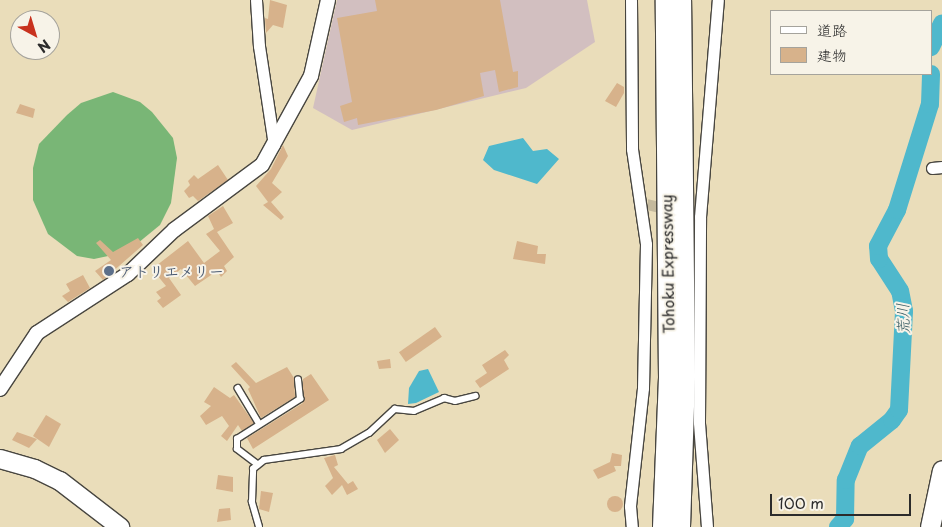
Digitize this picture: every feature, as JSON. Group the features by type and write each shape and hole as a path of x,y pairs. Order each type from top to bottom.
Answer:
{"highway":[{"name":"Tohoku Expressway","path":"663,527 669,377 666,0"},
{"name":"Tohoku Expressway","path":"680,527 685,376 682,0"},
{"path":"930,527 942,470"}],"main road":[{"path":"0,458 35,469 60,481 120,527"}],"street":[{"path":"256,0 259,46 274,144"},
{"path":"0,389 36,334 128,274 174,230 262,165 311,76 328,0"},
{"path":"631,0 632,149 644,204 646,244 643,388 630,506 632,527"},
{"path":"707,527 699,422 697,216 718,0"}],"lane":[{"path":"258,465 237,449 237,438 300,399 298,380"},
{"path":"238,388 259,423"},
{"path":"259,527 252,495 253,469 264,460 341,449 369,433 395,409 414,411 444,398 455,401 475,396"}],"shaded area":[{"path":"337,0 587,0 595,42 526,88 352,130 313,108"}],"green space":[{"path":"113,92 140,102 152,112 173,138 177,158 171,203 160,225 127,252 94,259 77,256 48,234 33,200 33,168 39,144 67,115 81,103"}],"water":[{"path":"523,138 533,151 547,149 559,159 537,184 494,170 483,160 489,146"},
{"path":"428,369 439,392 416,403 408,404 409,388 419,371"}],"building":[{"path":"270,0 287,5 283,28 273,25 266,33 265,18 268,19"},
{"path":"375,0 500,0 513,72 518,71 518,87 499,92 495,70 480,73 484,96 436,110 358,125 357,118 344,122 340,106 352,102 337,18 377,11"},
{"path":"617,83 624,87 624,93 616,107 605,101"},
{"path":"20,104 35,109 33,118 16,113"},
{"path":"283,145 288,156 272,183 282,192 271,202 284,217 281,220 263,205 268,202 256,186 271,169"},
{"path":"218,165 228,180 198,201 193,196 189,198 184,191 190,185 188,181 194,175 198,179"},
{"path":"223,206 233,223 217,232 234,257 224,266 227,271 221,277 217,271 195,286 181,269 169,278 181,295 163,308 157,301 161,298 156,292 166,286 152,269 188,241 204,263 220,251 206,234 214,229 208,216"},
{"path":"138,238 143,245 103,280 95,271 111,260 96,243 100,240 113,252"},
{"path":"517,241 538,246 537,254 546,254 545,264 513,259"},
{"path":"83,275 90,288 68,302 62,296 70,291 66,284"},
{"path":"435,327 442,337 406,362 399,352"},
{"path":"505,350 509,355 504,360 509,369 480,388 475,381 487,373 482,365"},
{"path":"390,359 391,368 379,369 377,361"},
{"path":"236,362 256,383 287,367 294,378 295,397 261,418 248,389 250,387 231,366"},
{"path":"311,374 329,400 253,449 247,438 303,403 303,379"},
{"path":"214,387 230,398 234,395 254,423 242,431 238,425 227,441 221,436 229,426 222,416 206,425 200,416 211,406 204,402"},
{"path":"46,415 61,424 49,447 33,436"},
{"path":"390,429 399,440 385,453 377,440"},
{"path":"17,432 37,439 29,448 12,440"},
{"path":"612,453 622,455 621,466 614,466 616,471 598,479 593,470 610,462"},
{"path":"335,455 338,465 334,467 348,484 353,481 358,489 347,495 342,485 332,495 325,486 333,478 324,458"},
{"path":"218,475 233,477 233,492 216,489"},
{"path":"261,491 273,493 269,512 259,509"},
{"path":"615,496 621,498 623,504 621,510 615,512 609,510 607,504 609,498"},
{"path":"230,508 231,520 217,522 219,509"}],"waterway":[{"name":"荒川","path":"932,45 942,23"},
{"name":"荒川","path":"838,527 845,519 846,480 860,446 892,420 899,410 904,311 900,291 879,259 878,246 897,210 930,104 931,75"}],"tunnel":[{"path":"647,204 693,215"}],"place":[{"name":"アトリエメリー","path":"109,271"}]}
